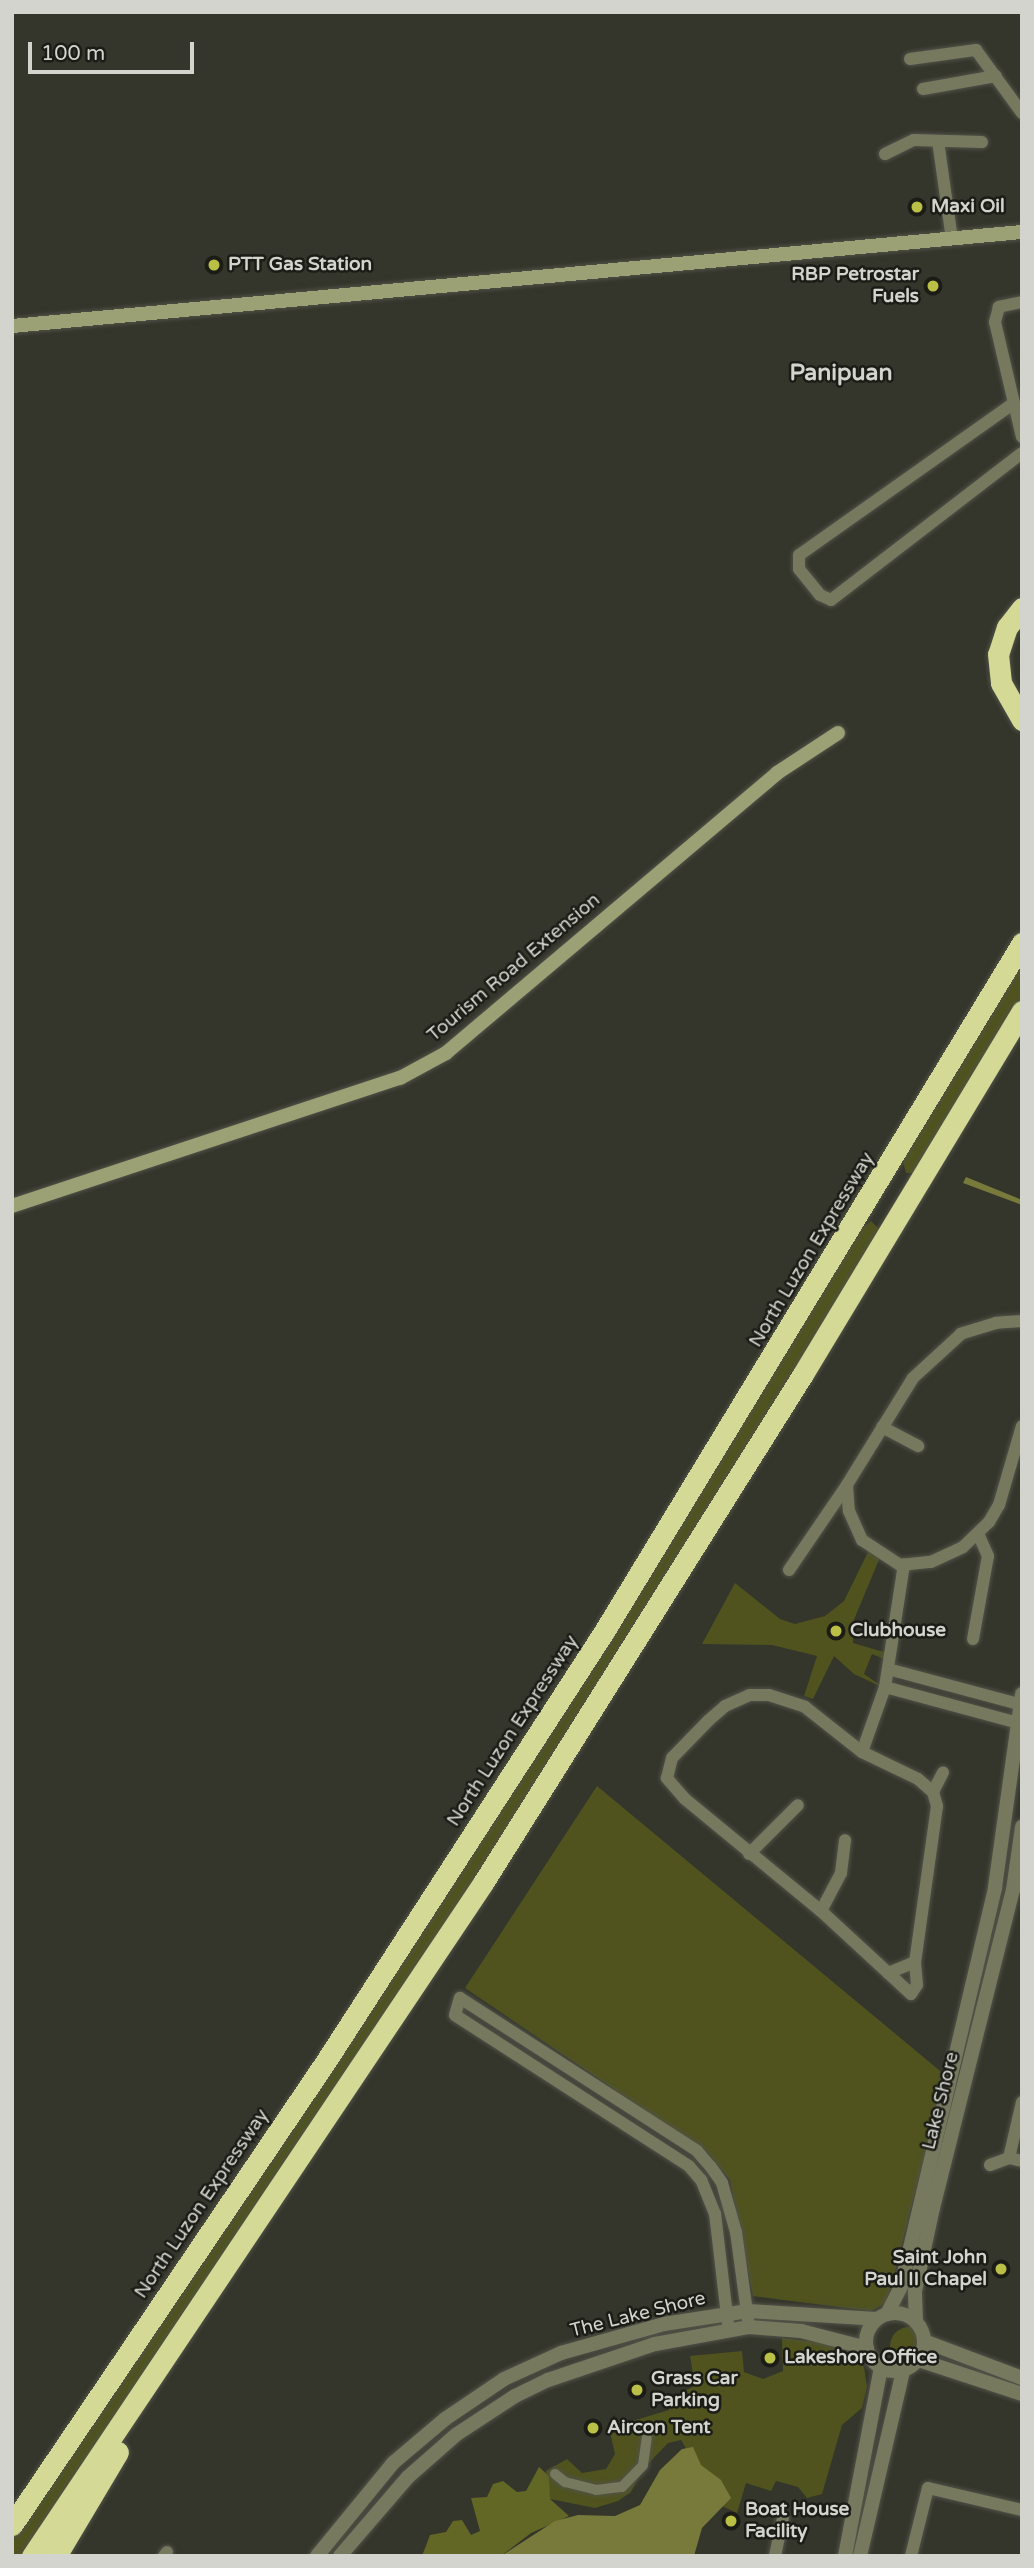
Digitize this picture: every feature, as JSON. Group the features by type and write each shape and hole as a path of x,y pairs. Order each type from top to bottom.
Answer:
{"highway":[{"path":"1022,608 1007,627 998,654 1001,683 1022,720"},
{"name":"North Luzon Expressway","path":"12,2525 326,2061 605,1630 1022,943"},
{"path":"32,2556 362,2068 607,1690 1022,1011"},
{"path":"971,1098 1022,1032"},
{"path":"56,2556 124,2442 140,2397"}],"main road":[{"path":"12,326 1022,232"},
{"name":"Tourism Road Extension","path":"12,1206 400,1078 446,1053 777,772 838,733"}],"street":[{"path":"911,59 970,48 996,76 1022,113"},
{"path":"923,89 996,76"},
{"path":"938,141 952,239"},
{"path":"885,154 906,142 982,142"},
{"path":"1022,302 996,312 1022,437"},
{"path":"1014,403 799,555 799,569 824,600 831,600 1022,453"},
{"path":"789,1570 847,1485 882,1427 932,1356 961,1335 996,1323 1022,1321"},
{"path":"847,1485 849,1511 862,1540 904,1564 931,1562 978,1534 999,1505 1022,1426"},
{"path":"882,1427 918,1446"},
{"path":"973,1639 988,1556 978,1534"},
{"path":"862,1752 885,1687 904,1564"},
{"path":"888,1669 945,1682 973,1701 1019,1724"},
{"path":"885,1687 973,1701 1021,1701"},
{"path":"769,1695 805,1707 862,1752 918,1779 933,1792 937,1806 915,1962 918,1985 911,1994 821,1911 675,1790 667,1778 672,1758 709,1720 736,1699 769,1695"},
{"name":"Lake Shore","path":"882,2317 901,2286 995,1886 1021,1701"},
{"path":"933,1792 943,1772"},
{"path":"749,1854 798,1805"},
{"name":"Lake Shore","path":"916,2322 915,2291 933,2208 1017,1891 1022,1827"},
{"path":"821,1911 841,1873 845,1840"},
{"path":"998,1868 1019,1872"},
{"path":"995,1886 1017,1891"},
{"path":"888,1973 915,1962"},
{"path":"723,2331 715,2214 701,2180 689,2166 455,2015 460,1998 697,2151 722,2183 730,2204 749,2327"},
{"path":"990,2165 1015,2160 1022,2102"},
{"path":"689,2166 697,2151"},
{"name":"The Lake Shore","path":"317,2556 393,2463 445,2419 504,2379 561,2353 605,2338 721,2314 748,2311 882,2317"},
{"path":"860,2556 903,2371 919,2360 925,2341 916,2322 903,2314 882,2317 869,2329 866,2348 881,2368 903,2371"},
{"name":"The Lake Shore","path":"340,2556 408,2477 457,2434 515,2396 569,2372 655,2344 749,2327 801,2331 866,2348"},
{"path":"925,2341 1022,2378"},
{"path":"561,2353 569,2372"},
{"path":"919,2360 1022,2394"},
{"path":"845,2556 881,2368"},
{"path":"555,2474 565,2482 596,2490 622,2487 643,2465 646,2438"},
{"path":"911,2556 928,2488 1022,2510"},
{"path":"854,2503 870,2507"},
{"path":"775,2556 783,2519"}],"shaded area":[{"path":"1022,957 1022,1000 923,1165 917,1173 906,1173 902,1158"},
{"path":"966,1177 1022,1200 1022,1205 963,1183"},
{"path":"871,1221 881,1231 522,1809 23,2556 12,2556 12,2532 857,1232"},
{"path":"869,1550 881,1555 853,1622 853,1643 894,1655 889,1661 872,1654 864,1674 886,1689 854,1674 834,1656 813,1699 804,1696 817,1656 772,1645 702,1644 735,1583 780,1619 795,1624 825,1616 844,1601"},
{"path":"597,1786 945,2075 890,2291 884,2304 871,2311 753,2296 730,2180 708,2153 465,1988"},
{"path":"909,2327 923,2332 928,2346 923,2360 909,2365 895,2360 890,2346 895,2332"},
{"path":"782,2338 844,2345 864,2367 867,2387 862,2408 842,2425 822,2494 807,2498 798,2487 776,2481 771,2491 746,2483 737,2513 720,2505 681,2440 668,2443 643,2469 631,2492 618,2501 595,2508 550,2499 546,2471 567,2459 582,2473 606,2469 615,2454 609,2428 669,2410 669,2398 695,2386 690,2356 742,2351 744,2372 763,2379 783,2371"},
{"path":"693,2447 701,2465 721,2480 731,2498 702,2528 694,2556 501,2556 555,2521 578,2515 615,2516 640,2505 660,2470 682,2449"},
{"path":"539,2467 549,2476 550,2499 569,2516 531,2533 501,2556 422,2556 430,2535 446,2532 453,2521 462,2520 471,2535 480,2531 471,2498 487,2497 493,2484 503,2481 517,2492 526,2491"}],"place":[{"name":"Maxi Oil","path":"917,207"},
{"name":"PTT Gas Station","path":"214,265"},
{"name":"RBP Petrostar Fuels","path":"933,286"},
{"name":"Clubhouse","path":"836,1631"},
{"name":"Saint John Paul II Chapel","path":"1001,2269"},
{"name":"Lakeshore Office","path":"770,2358"},
{"name":"Grass Car Parking","path":"637,2390"},
{"name":"Aircon Tent","path":"593,2428"},
{"name":"Boat House Facility","path":"731,2521"}],"district":[{"name":"Panipuan","path":"841,373"}]}
